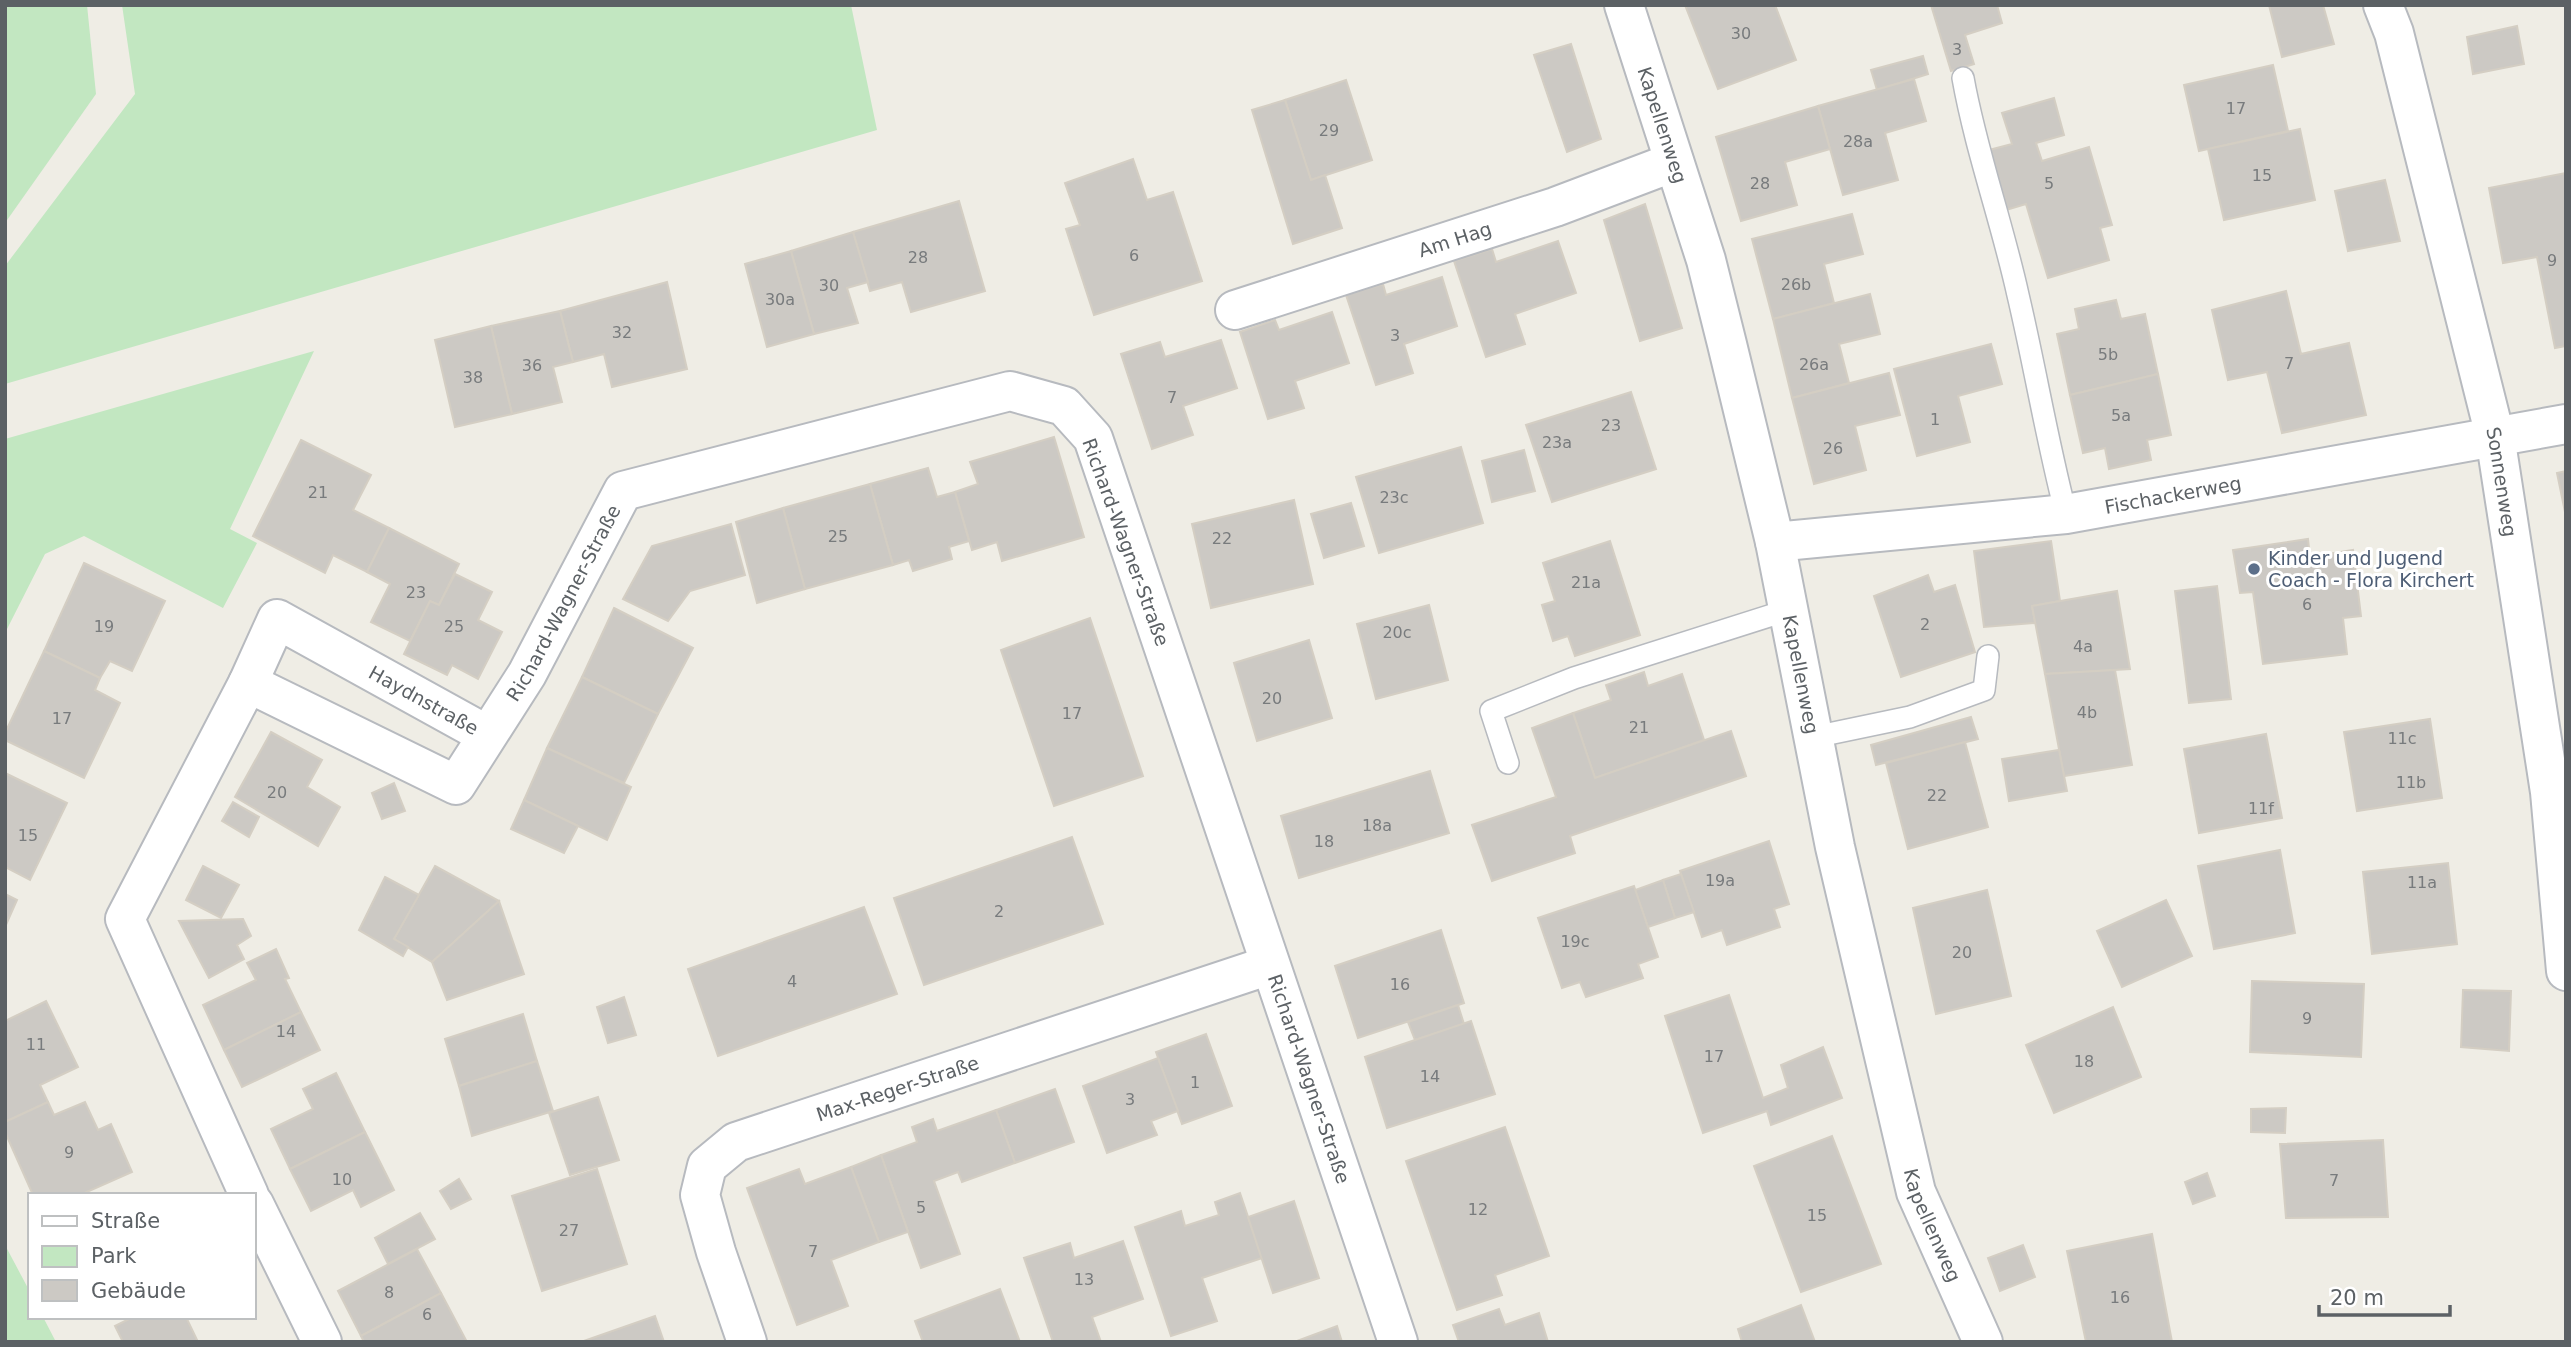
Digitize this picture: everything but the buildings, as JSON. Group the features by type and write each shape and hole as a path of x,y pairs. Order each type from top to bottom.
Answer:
{"street":[{"name":"Kapellenweg","path":"1624,5 1706,260 1775,542 1835,847 1916,1192 1983,1342"},
{"name":"Sonnenweg","path":"2382,5 2395,33 2495,436 2550,793 2566,971"},
{"name":"Am Hag","path":"1235,310 1555,207 1674,162"},
{"name":"Richard-Wagner-Straße","path":"487,735 527,674 623,491 1010,391 1064,405 1093,438 1398,1342"},
{"name":"Fischackerweg","path":"1775,542 2066,514 2566,424"},
{"name":"Haydnstraße","path":"248,683 456,785 487,735 278,619 248,683 125,919 248,1193"},
{"name":"Max-Reger-Straße","path":"747,1342 716,1252 700,1195 707,1166 736,1142 1270,965"},
{"path":"256,1208 322,1342"}],"lane":[{"path":"1962,78 1972,128 2018,293 2066,514"},
{"path":"1508,763 1490,711 1574,678 1788,610"},
{"path":"1814,737 1910,717 1984,690 1988,656"}],"green space":[{"path":"5,5 87,5 96,94 5,223"},
{"path":"122,5 851,5 877,130 5,384 5,266 135,94"},
{"path":"314,351 230,529 257,543 223,608 84,536 45,554 5,633 5,439"},
{"path":"5,1245 28,1288 28,1319 44,1319 56,1342 5,1342"}],"place":[{"name":"Kinder und Jugend Coach - Flora Kirchert","path":"2254,569"}]}
